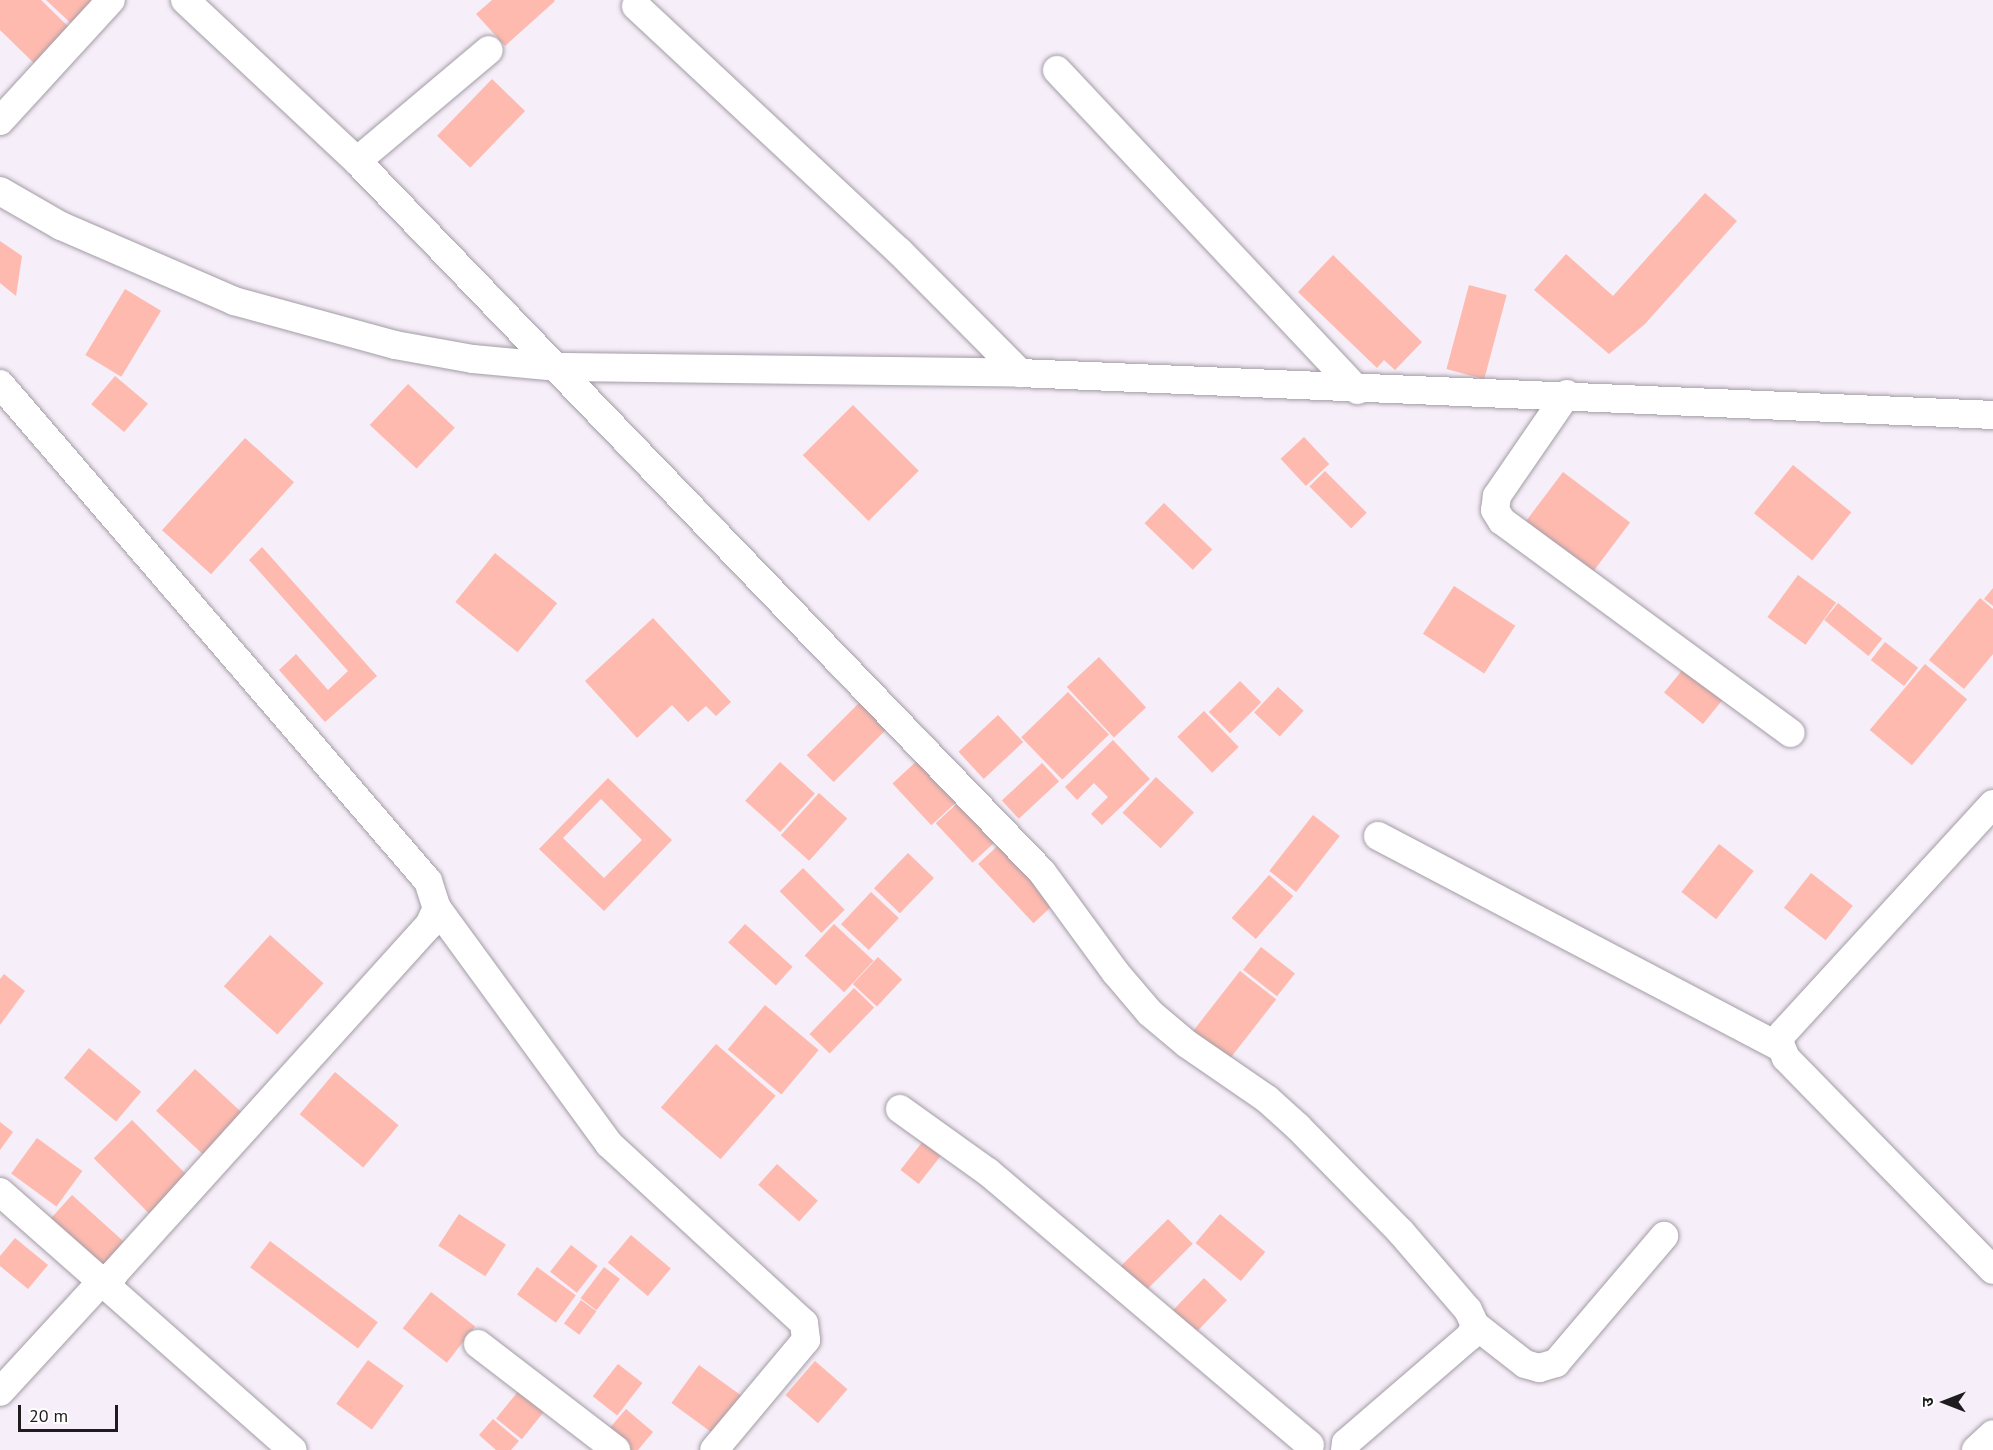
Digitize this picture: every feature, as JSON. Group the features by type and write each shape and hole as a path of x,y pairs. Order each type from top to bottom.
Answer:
{"street":[{"path":"0,121 111,0"},
{"path":"185,0 357,161 559,367 1042,872 1116,973 1150,1013 1187,1044 1268,1099 1298,1127 1400,1231 1468,1310 1475,1325 1525,1364 1539,1368 1556,1363 1664,1236"},
{"path":"636,6 899,251 1020,373"},
{"path":"357,161 489,50"},
{"path":"1057,70 1358,390"},
{"path":"0,191 61,226 234,301 395,345 472,359 559,367 1020,373 1358,390 1567,394 1993,415"},
{"path":"0,384 428,881 437,908 609,1144 804,1323 806,1340 714,1450"},
{"path":"1567,394 1497,496 1495,510 1502,521 1791,733"},
{"path":"1780,1047 1782,1033 1993,804"},
{"path":"1378,836 1780,1047 1786,1058 1993,1270"},
{"path":"0,1392 101,1282 114,1274 429,925 437,908"},
{"path":"900,1110 988,1172 1308,1448 1325,1440 1345,1448 1470,1336 1475,1325"},
{"path":"0,1192 293,1450"},
{"path":"478,1344 616,1450"},
{"path":"1976,1450 1993,1434"}],"building":[{"path":"0,0 41,0 76,34 41,70 0,30"},
{"path":"46,0 101,0 76,28"},
{"path":"492,0 555,1 505,46 476,14"},
{"path":"492,79 525,111 470,168 437,136"},
{"path":"1705,193 1737,221 1645,324 1609,354 1534,290 1566,254 1613,296"},
{"path":"0,241 22,256 16,296 0,283"},
{"path":"1333,255 1422,342 1395,370 1384,360 1377,368 1298,292"},
{"path":"1469,285 1507,295 1484,379 1446,369"},
{"path":"125,289 161,311 121,377 85,355"},
{"path":"115,376 148,404 124,432 91,404"},
{"path":"408,384 455,428 417,469 370,425"},
{"path":"853,405 919,471 869,521 803,455"},
{"path":"1304,437 1329,464 1306,486 1281,459"},
{"path":"245,438 294,482 211,574 162,530"},
{"path":"1793,465 1851,512 1812,560 1754,513"},
{"path":"1325,471 1367,513 1351,528 1309,487"},
{"path":"1563,472 1630,523 1593,571 1526,521"},
{"path":"1164,503 1212,550 1193,570 1145,523"},
{"path":"262,547 377,676 325,722 279,670 296,654 328,690 348,671 249,560"},
{"path":"495,553 557,603 518,652 455,602"},
{"path":"1798,575 1836,603 1805,645 1767,617"},
{"path":"1454,586 1515,626 1484,674 1423,634"},
{"path":"1993,588 1993,606 1984,599"},
{"path":"1980,598 1993,609 1993,654 1964,689 1929,660"},
{"path":"1838,603 1882,639 1868,656 1824,620"},
{"path":"653,618 731,702 716,716 706,706 688,722 672,705 637,738 585,681"},
{"path":"1885,642 1918,668 1904,686 1871,660"},
{"path":"1099,657 1146,707 1114,737 1067,687"},
{"path":"1688,663 1727,694 1703,724 1664,693"},
{"path":"1925,664 1967,699 1912,765 1870,730"},
{"path":"1240,681 1261,702 1230,733 1209,712"},
{"path":"1278,687 1304,711 1280,736 1254,713"},
{"path":"1068,692 1109,734 1062,780 1021,737"},
{"path":"869,693 896,720 834,782 807,755"},
{"path":"1204,711 1239,747 1212,773 1177,737"},
{"path":"998,715 1023,742 984,779 959,752"},
{"path":"1113,740 1150,779 1102,825 1091,814 1108,797 1094,783 1077,800 1065,787"},
{"path":"921,757 960,799 931,825 892,784"},
{"path":"780,762 815,793 780,832 745,801"},
{"path":"1042,763 1059,781 1019,819 1002,801"},
{"path":"1156,777 1194,812 1161,848 1123,813"},
{"path":"608,778 672,840 604,911 539,849","holes":["601,799 642,840 604,878 563,838"]},
{"path":"819,793 847,818 809,861 781,835"},
{"path":"965,796 1002,835 973,863 936,823"},
{"path":"1313,815 1340,836 1296,892 1269,871"},
{"path":"1006,838 1061,897 1033,923 978,864"},
{"path":"1719,844 1754,871 1716,919 1681,892"},
{"path":"908,853 934,878 900,913 874,888"},
{"path":"803,868 845,910 821,933 780,891"},
{"path":"1811,873 1853,906 1826,940 1784,908"},
{"path":"1269,875 1293,896 1256,939 1232,918"},
{"path":"871,892 899,918 869,950 841,924"},
{"path":"745,924 793,967 776,985 728,943"},
{"path":"834,924 873,961 844,992 805,955"},
{"path":"270,935 324,983 277,1034 224,986"},
{"path":"1261,947 1295,973 1277,996 1243,970"},
{"path":"878,957 902,980 877,1007 853,984"},
{"path":"1240,971 1276,999 1228,1061 1192,1032"},
{"path":"4,974 25,991 0,1025 0,979"},
{"path":"854,988 874,1007 830,1053 810,1034"},
{"path":"765,1005 819,1050 781,1094 728,1049"},
{"path":"716,1044 776,1096 721,1159 661,1107"},
{"path":"89,1048 141,1092 116,1122 64,1078"},
{"path":"195,1069 248,1118 209,1160 156,1111"},
{"path":"335,1072 399,1125 363,1167 300,1114"},
{"path":"132,1120 191,1179 153,1218 94,1158"},
{"path":"0,1122 13,1132 0,1150"},
{"path":"927,1136 945,1150 919,1184 901,1170"},
{"path":"37,1138 82,1171 56,1207 11,1174"},
{"path":"777,1164 818,1201 799,1222 758,1185"},
{"path":"72,1195 129,1247 104,1274 47,1222"},
{"path":"459,1214 506,1244 485,1276 438,1246"},
{"path":"1220,1214 1265,1252 1241,1281 1196,1243"},
{"path":"1168,1219 1193,1244 1144,1293 1119,1268"},
{"path":"631,1235 671,1268 648,1296 608,1263"},
{"path":"15,1238 48,1265 28,1289 0,1266 0,1256"},
{"path":"270,1241 378,1322 358,1349 250,1267"},
{"path":"571,1245 598,1266 577,1293 550,1272"},
{"path":"537,1267 576,1295 556,1323 517,1295"},
{"path":"604,1267 620,1279 597,1310 581,1298"},
{"path":"1204,1278 1227,1300 1191,1338 1168,1315"},
{"path":"431,1292 475,1326 447,1363 403,1328"},
{"path":"581,1300 596,1311 579,1335 564,1323"},
{"path":"368,1360 404,1386 372,1430 336,1404"},
{"path":"815,1361 847,1389 818,1423 785,1395"},
{"path":"618,1364 642,1383 617,1415 593,1396"},
{"path":"699,1365 748,1401 721,1439 671,1403"},
{"path":"520,1389 546,1410 522,1439 496,1419"},
{"path":"626,1409 653,1432 638,1450 617,1450 602,1437"},
{"path":"493,1419 519,1441 511,1450 496,1450 479,1435"}]}
